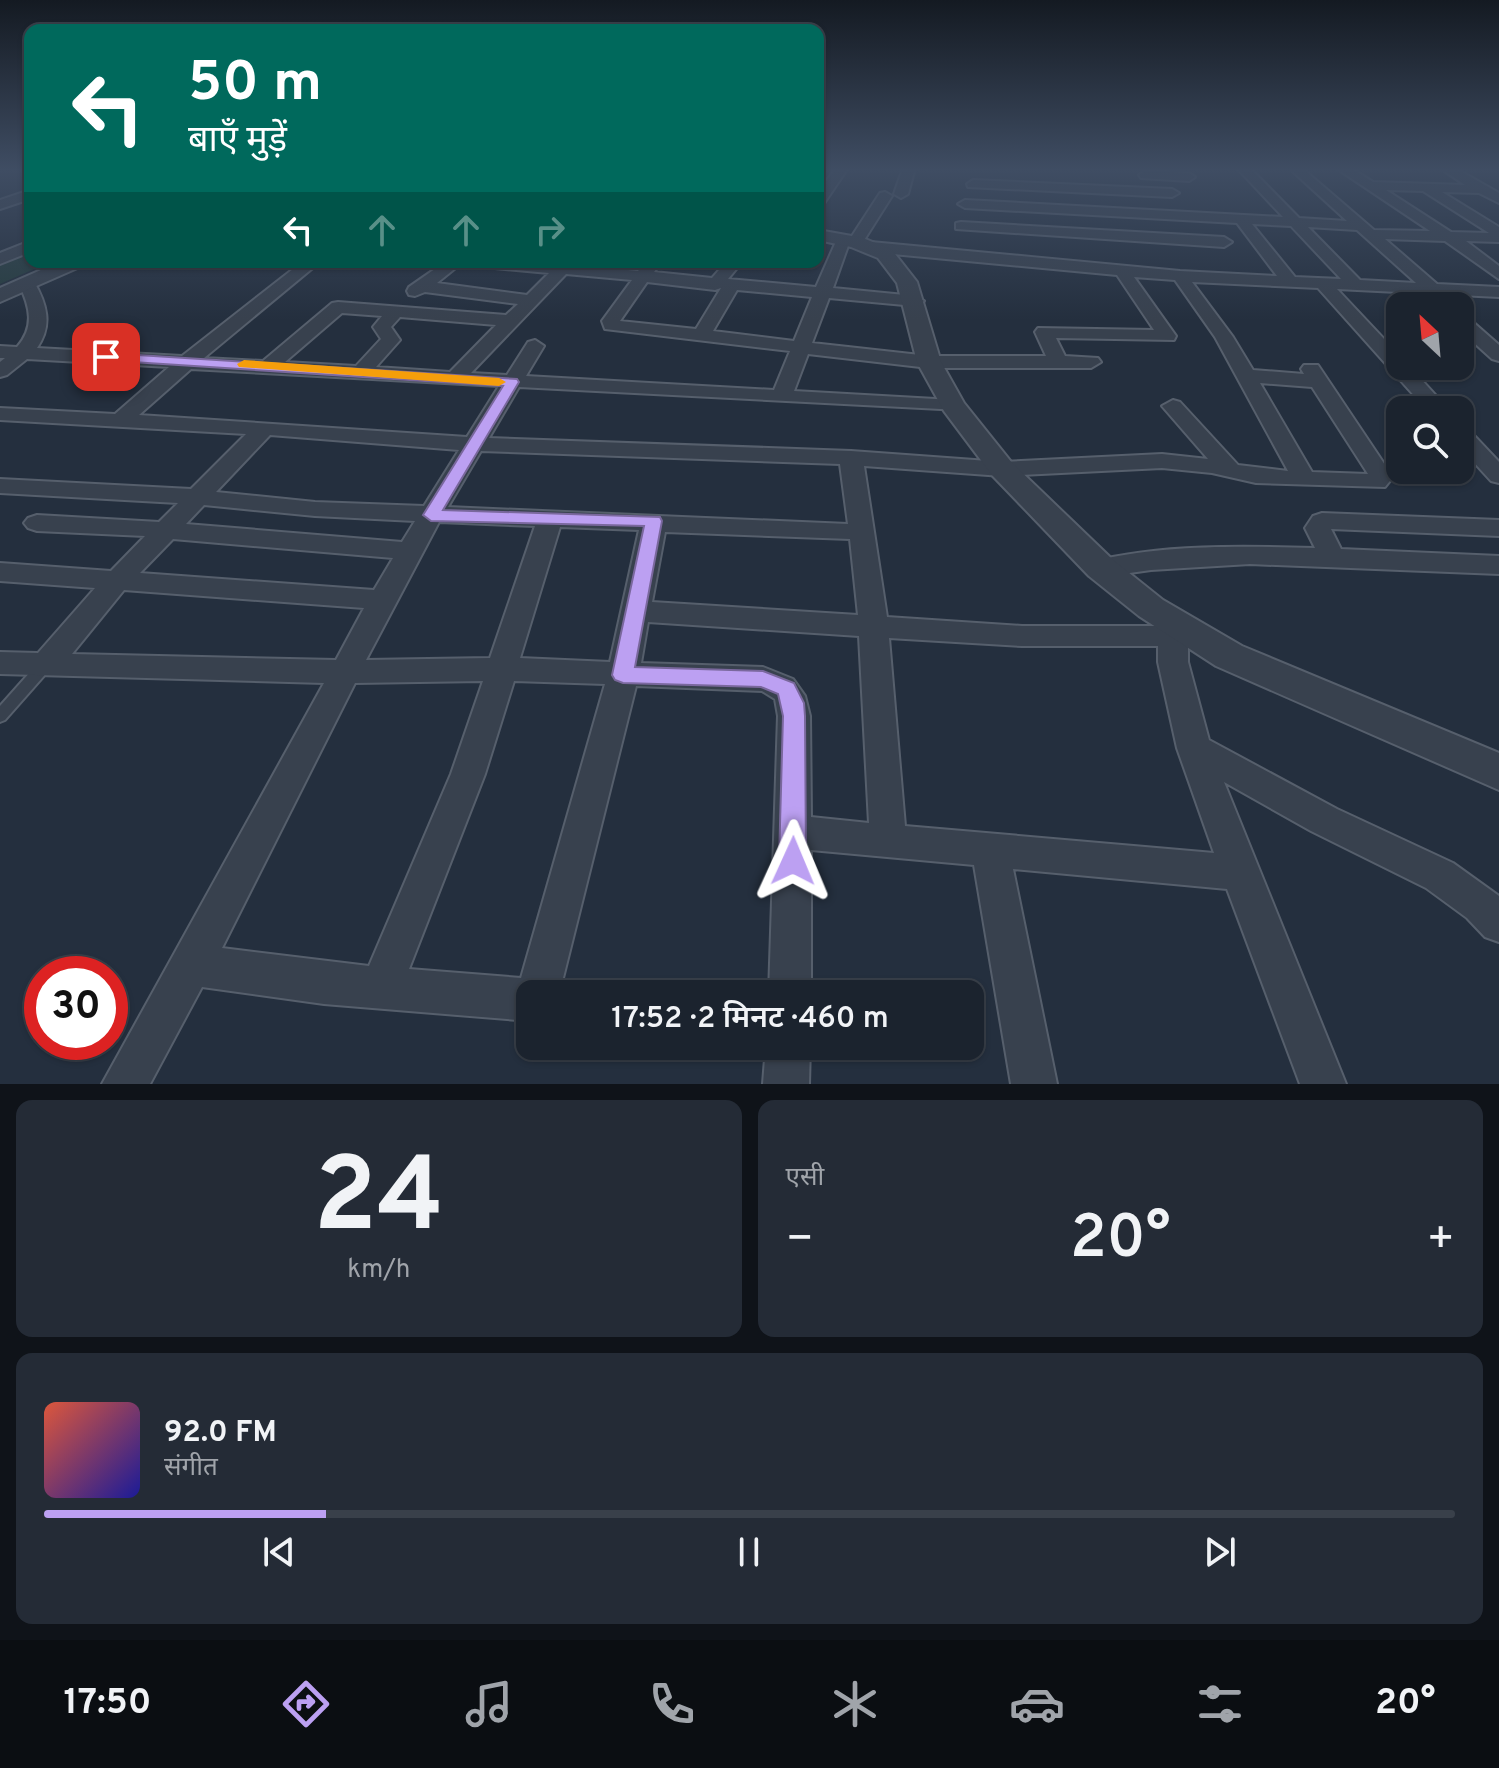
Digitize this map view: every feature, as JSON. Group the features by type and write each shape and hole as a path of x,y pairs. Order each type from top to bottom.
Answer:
{"street":[{"path":"783,394 821,295 847,241 866,219"},
{"path":"956,256 962,219"},
{"path":"1145,219 1160,238"},
{"path":"1240,219 1289,280"},
{"path":"1251,219 1367,230 1499,236"},
{"path":"1293,219 1354,283"},
{"path":"1354,219 1432,292"},
{"path":"1418,219 1463,246 1499,274"},
{"path":"1473,219 1499,236"},
{"path":"961,226 1224,242"},
{"path":"847,241 956,256 1123,272 1497,293"},
{"path":"847,241 885,254 907,282 915,301 929,362 953,406 1002,469 1101,568 1180,632 1262,672 1499,772"},
{"path":"0,259 24,249"},
{"path":"0,296 62,268"},
{"path":"120,420 304,268"},
{"path":"361,372 391,340 382,327 393,311 446,268"},
{"path":"453,380 562,268"},
{"path":"615,268 649,270 723,286 915,301"},
{"path":"701,337 731,268"},
{"path":"649,270 611,325 929,362 1091,362"},
{"path":"1059,363 1044,332 1167,336 1123,272"},
{"path":"1180,276 1215,323 1304,479"},
{"path":"1322,282 1425,396"},
{"path":"0,371 25,353 36,335 40,314 37,301 27,284"},
{"path":"421,286 530,300"},
{"path":"270,365 334,308 508,321"},
{"path":"1474,333 1499,355"},
{"path":"125,1084 193,965 383,600 431,515 535,346"},
{"path":"0,352 953,406"},
{"path":"0,414 264,428 474,444 851,458 1002,469 1162,461 1304,479 1367,483 1377,482 1381,477 1315,375 1247,376"},
{"path":"1173,406 1232,472"},
{"path":"45,665 116,582 264,428"},
{"path":"1474,443 1499,451"},
{"path":"1474,449 1499,476"},
{"path":"851,458 873,629 888,840"},
{"path":"0,486 198,497 315,509 861,532"},
{"path":"381,987 468,774 551,517"},
{"path":"542,980 623,675 654,521"},
{"path":"1333,558 1318,528 1322,521 1499,528"},
{"path":"37,523 165,530 411,551"},
{"path":"1101,568 1149,560 1231,554 1497,566"},
{"path":"0,572 383,600"},
{"path":"636,611 873,629 1022,636 1180,632"},
{"path":"1180,632 1173,662 1194,748 1323,1084"},
{"path":"0,663 347,672 501,669 763,679 786,689 793,703 790,980"},
{"path":"1194,748 1325,820 1460,887 1499,923"},
{"path":"793,832 1240,873"},
{"path":"990,850 1034,1084"},
{"path":"193,965 324,983 516,999"},
{"path":"786,1084 787,1060"}],"lane":[{"path":"0,716 45,665"}],"green space":[{"path":"24,252 24,268 36,268 0,284 0,262"}],"slow traffic":[{"path":"244,364 499,382"}],"route":[{"path":"106,357 512,382 431,515 654,521 623,675 763,679 781,684 786,689 793,703 794,716 793,861"}]}
